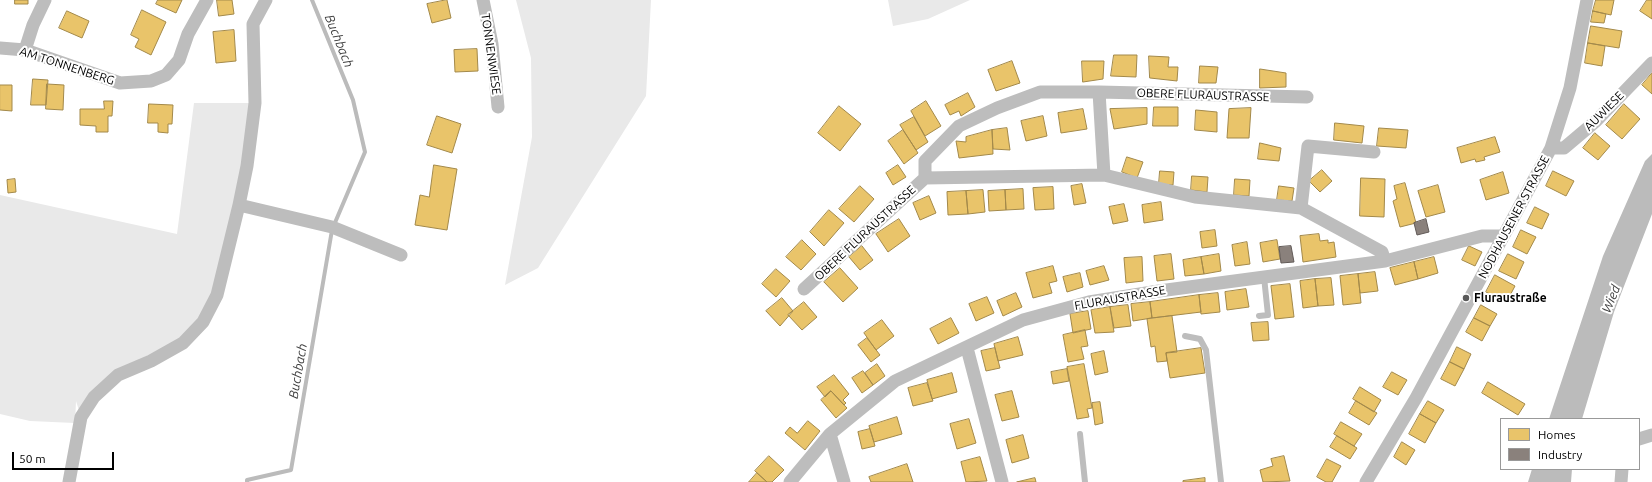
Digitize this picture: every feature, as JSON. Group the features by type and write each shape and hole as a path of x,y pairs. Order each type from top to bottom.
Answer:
{"street":[{"path":"25,50 33,25 46,0"},
{"name":"AM TONNENBERG","path":"0,48 25,50 120,83 151,81 166,75 179,60 188,34 206,0"},
{"path":"70,482 81,417 94,397 118,375 151,361 183,343 203,322 217,295 247,166 255,103 253,24 266,0"},
{"name":"TONNENWIESE","path":"483,0 492,44 498,107"},
{"name":"NODHAUSENER STRASSE","path":"1366,482 1420,391 1502,236 1552,148 1570,88 1587,0"},
{"name":"AUWIESE","path":"1552,148 1564,148 1596,121 1652,63"},
{"name":"OBERE FLURAUSTRASSE","path":"925,178 926,161 959,126 997,108 1040,92 1099,92 1307,98"},
{"path":"1099,92 1104,175"},
{"path":"1301,208 1308,146 1374,152"},
{"name":"OBERE FLURAUSTRASSE","path":"804,289 925,178 1104,175 1195,198 1301,208 1382,252 1385,261"},
{"path":"239,205 332,227 401,255"},
{"name":"FLURAUSTRASSE","path":"790,482 830,434 895,381 1023,320 1089,302 1159,291 1385,261 1482,236 1502,236"},
{"path":"967,348 1002,482"},
{"path":"830,434 844,482"},
{"path":"1640,439 1652,435"},
{"path":"1621,482 1622,470"}],"lane":[{"path":"1259,316 1268,315 1264,278"},
{"path":"1185,336 1200,339 1206,350 1221,482"},
{"path":"1080,434 1085,482"}],"shaded area":[{"path":"516,0 651,0 646,96 538,268 505,285 532,137 531,58"},
{"path":"888,0 970,0 928,19 893,26"},
{"path":"194,103 255,103 217,295 183,343 118,375 81,417 76,401 75,423 30,421 0,414 0,195 177,234"}],"water":[{"name":"Wied","path":"1652,154 1652,214 1614,312 1582,418 1549,418 1603,256 1645,161"},
{"path":"1532,470 1572,470 1571,482 1528,482"}],"building: Homes":[{"path":"15,0 28,0 28,4 15,4"},
{"path":"158,0 182,0 176,13 156,4"},
{"path":"217,0 232,0 234,14 219,16"},
{"path":"447,0 451,18 432,23 427,4"},
{"path":"1596,0 1614,0 1611,15 1593,11"},
{"path":"1647,0 1652,0 1652,19 1640,11"},
{"path":"142,10 166,22 151,55 135,47 139,39 131,35"},
{"path":"67,11 89,21 82,38 59,28"},
{"path":"1593,11 1606,14 1604,23 1591,22"},
{"path":"1591,26 1622,31 1619,48 1588,43"},
{"path":"234,30 236,61 216,63 213,32"},
{"path":"1588,43 1605,46 1602,66 1585,63"},
{"path":"477,49 478,71 455,72 454,50"},
{"path":"1114,55 1137,55 1136,77 1111,76"},
{"path":"1149,56 1169,57 1168,67 1178,67 1177,81 1150,78"},
{"path":"1012,61 1020,83 996,91 988,70"},
{"path":"1082,61 1104,61 1103,79 1083,82"},
{"path":"1200,66 1218,67 1216,83 1199,83"},
{"path":"1260,69 1286,73 1286,87 1260,88"},
{"path":"1652,73 1652,94 1642,85"},
{"path":"33,79 48,80 46,105 31,105"},
{"path":"47,84 64,85 63,110 46,109"},
{"path":"0,85 12,85 12,111 0,110"},
{"path":"968,93 975,107 961,116 959,111 950,115 945,105"},
{"path":"104,101 113,101 112,116 108,116 108,132 96,132 96,126 80,125 80,109 104,109"},
{"path":"926,101 941,126 925,136 911,111"},
{"path":"149,104 173,105 172,124 168,124 168,133 158,132 158,123 148,123"},
{"path":"1624,104 1640,119 1622,139 1606,125"},
{"path":"839,106 861,124 840,151 818,133"},
{"path":"1154,107 1178,107 1178,126 1153,126"},
{"path":"1147,108 1147,124 1114,129 1110,109"},
{"path":"1251,108 1249,138 1227,138 1229,109"},
{"path":"1083,109 1087,129 1061,133 1058,113"},
{"path":"1196,110 1217,112 1217,132 1195,130"},
{"path":"437,116 461,124 452,153 427,145"},
{"path":"1043,116 1047,136 1026,141 1021,121"},
{"path":"914,117 928,142 916,150 900,125"},
{"path":"1335,123 1364,126 1362,143 1334,140"},
{"path":"1007,128 1010,150 993,149 992,130"},
{"path":"1379,128 1408,130 1406,148 1377,146"},
{"path":"903,130 918,153 904,164 888,141"},
{"path":"992,130 993,154 959,158 956,141 966,142 966,137"},
{"path":"1595,133 1610,146 1598,160 1583,148"},
{"path":"1495,137 1500,152 1484,157 1485,160 1476,162 1475,159 1461,163 1457,148"},
{"path":"1260,143 1281,148 1279,161 1258,159"},
{"path":"1127,157 1143,162 1137,178 1122,172"},
{"path":"434,165 457,169 447,230 415,225 420,195 429,197"},
{"path":"898,165 906,177 893,185 886,173"},
{"path":"1322,170 1332,181 1320,192 1309,181"},
{"path":"1160,171 1174,172 1173,185 1159,184"},
{"path":"1553,171 1574,181 1566,196 1546,186"},
{"path":"1503,172 1509,193 1486,200 1480,180"},
{"path":"1192,176 1208,177 1207,192 1191,190"},
{"path":"1361,178 1385,179 1384,217 1360,216"},
{"path":"15,179 16,192 8,193 7,180"},
{"path":"1235,179 1250,180 1249,196 1234,195"},
{"path":"1405,183 1416,223 1400,227 1393,201 1397,199 1394,186"},
{"path":"1082,184 1086,203 1074,205 1071,186"},
{"path":"1438,185 1445,212 1426,217 1418,191"},
{"path":"860,186 874,199 854,222 839,209"},
{"path":"1279,186 1294,188 1292,201 1277,200"},
{"path":"1053,187 1054,209 1035,210 1033,188"},
{"path":"1023,189 1024,209 1006,210 1005,190"},
{"path":"983,190 985,212 968,214 966,191"},
{"path":"1005,190 1006,210 989,211 988,191"},
{"path":"966,191 968,214 948,215 947,192"},
{"path":"929,196 936,213 920,220 913,203"},
{"path":"1161,202 1163,220 1144,223 1142,205"},
{"path":"1124,204 1128,221 1113,224 1109,207"},
{"path":"1535,207 1549,214 1542,229 1527,223"},
{"path":"829,210 844,223 824,246 810,232"},
{"path":"899,219 910,236 888,252 876,234"},
{"path":"1215,230 1217,246 1202,248 1200,232"},
{"path":"1521,230 1536,237 1527,254 1513,247"},
{"path":"1319,234 1320,241 1328,240 1328,243 1334,242 1336,257 1303,262 1300,236"},
{"path":"802,240 816,254 801,270 786,257"},
{"path":"1277,240 1280,259 1263,262 1260,243"},
{"path":"1247,242 1250,264 1235,266 1232,245"},
{"path":"862,246 873,260 860,270 849,257"},
{"path":"1469,246 1482,252 1475,266 1462,260"},
{"path":"1171,254 1174,279 1157,281 1154,256"},
{"path":"1219,254 1221,271 1204,274 1201,257"},
{"path":"1508,254 1524,262 1516,279 1499,271"},
{"path":"1142,257 1143,281 1126,283 1124,258"},
{"path":"1201,257 1204,274 1185,276 1183,260"},
{"path":"1434,257 1438,273 1418,279 1414,262"},
{"path":"1414,262 1418,279 1395,285 1390,268"},
{"path":"1053,266 1057,281 1049,283 1052,293 1033,298 1026,273"},
{"path":"1104,266 1109,280 1090,285 1086,271"},
{"path":"840,268 858,288 843,302 824,282"},
{"path":"776,269 790,281 776,297 762,284"},
{"path":"1375,272 1378,291 1360,293 1358,274"},
{"path":"1080,273 1083,287 1067,292 1063,277"},
{"path":"1358,274 1361,303 1343,305 1340,276"},
{"path":"1495,275 1515,286 1506,303 1486,292"},
{"path":"1331,278 1334,305 1318,306 1315,279"},
{"path":"1315,279 1318,306 1303,308 1300,281"},
{"path":"1290,284 1294,317 1275,319 1271,286"},
{"path":"1246,289 1249,307 1227,310 1225,292"},
{"path":"1016,293 1022,307 1003,316 997,301"},
{"path":"1218,293 1220,312 1201,314 1199,295"},
{"path":"1199,295 1201,312 1152,318 1150,302"},
{"path":"987,297 994,313 976,321 969,304"},
{"path":"782,298 793,311 780,326 766,311"},
{"path":"804,302 817,317 802,330 788,315"},
{"path":"1150,302 1152,318 1133,321 1131,304"},
{"path":"1128,305 1131,326 1114,328 1110,307"},
{"path":"1481,305 1497,314 1490,326 1474,318"},
{"path":"1110,307 1114,332 1095,333 1091,310"},
{"path":"1088,311 1091,329 1073,333 1070,314"},
{"path":"1172,316 1177,352 1166,353 1167,361 1157,362 1155,346 1151,347 1147,319"},
{"path":"951,318 959,333 938,344 930,329"},
{"path":"1474,318 1490,326 1482,341 1466,332"},
{"path":"882,320 894,336 876,350 864,333"},
{"path":"1268,322 1269,340 1253,341 1251,323"},
{"path":"1085,330 1088,346 1081,347 1084,359 1068,362 1063,335"},
{"path":"1018,337 1023,355 998,361 994,344"},
{"path":"867,338 880,355 871,362 858,345"},
{"path":"1457,347 1471,354 1464,369 1450,362"},
{"path":"995,348 1000,368 986,371 981,351"},
{"path":"1201,348 1205,373 1170,378 1166,353"},
{"path":"1104,351 1108,372 1095,375 1091,354"},
{"path":"1450,362 1464,369 1455,386 1441,379"},
{"path":"877,364 885,376 873,385 865,373"},
{"path":"1084,364 1092,408 1087,409 1089,417 1077,419 1067,367"},
{"path":"1067,369 1069,381 1053,384 1051,372"},
{"path":"863,371 873,385 862,393 852,378"},
{"path":"1392,372 1407,380 1398,395 1383,387"},
{"path":"952,373 957,392 932,399 927,380"},
{"path":"834,375 849,394 843,400 846,403 844,405 831,391 825,397 817,387"},
{"path":"1488,382 1525,404 1518,415 1482,393"},
{"path":"927,383 933,401 913,406 908,388"},
{"path":"1360,387 1381,400 1374,412 1353,399"},
{"path":"831,391 847,408 836,418 821,400"},
{"path":"1012,391 1019,417 1002,421 995,395"},
{"path":"1356,401 1377,413 1369,425 1349,413"},
{"path":"1428,401 1444,410 1436,423 1420,414"},
{"path":"1100,402 1103,423 1095,425 1092,403"},
{"path":"1420,414 1436,423 1425,443 1409,434"},
{"path":"897,417 902,434 874,442 869,426"},
{"path":"969,419 976,443 957,449 950,424"},
{"path":"808,421 820,431 805,450 785,433 790,427 797,433"},
{"path":"1341,422 1362,434 1354,446 1334,434"},
{"path":"870,429 875,446 862,449 858,432"},
{"path":"1023,435 1029,458 1012,463 1006,440"},
{"path":"1337,436 1357,448 1350,459 1330,447"},
{"path":"1402,442 1415,450 1406,465 1394,457"},
{"path":"769,456 784,470 772,482 767,482 755,471"},
{"path":"1284,456 1290,481 1263,482 1260,470 1273,466 1271,459"},
{"path":"980,457 987,481 966,482 961,462"},
{"path":"1327,459 1341,466 1332,482 1326,482 1317,477"},
{"path":"907,464 913,482 871,482 869,477"},
{"path":"757,473 767,482 749,482"},
{"path":"1035,478 1036,482 1017,482"},
{"path":"1205,478 1205,482 1183,482 1183,481"}],"building: Industry":[{"path":"1426,219 1429,232 1417,235 1414,223"},
{"path":"1291,246 1294,262 1281,263 1279,247"}],"waterway":[{"name":"Buchbach","path":"312,0 353,100 365,152 334,225"},
{"name":"Buchbach","path":"247,482 247,480 291,470 332,230"}],"place":[{"name":"Fluraustraße","path":"1466,298"}]}
